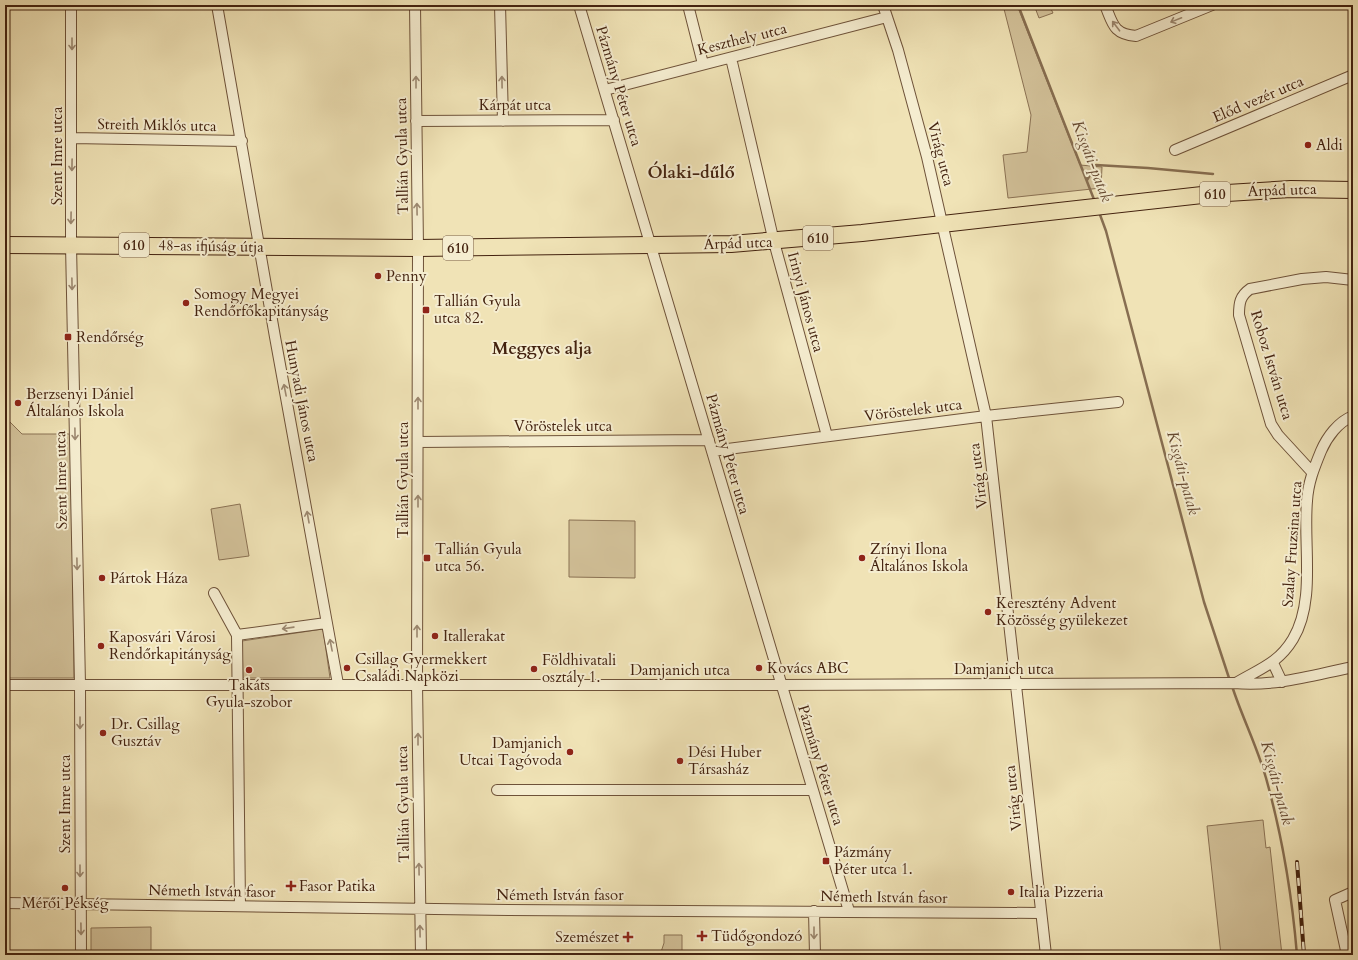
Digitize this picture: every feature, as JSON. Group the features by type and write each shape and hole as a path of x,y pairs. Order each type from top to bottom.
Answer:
{"main road":[{"name":"Árpád utca","path":"418,248 774,242 1139,202 1255,191 1318,188 1353,190"},
{"name":"48-as ifjúság útja","path":"5,245 418,248"}],"street":[{"name":"Szent Imre utca","path":"71,5 71,245 80,684 81,955"},
{"name":"Hunyadi János utca","path":"217,5 338,684"},
{"name":"Tallián Gyula utca","path":"415,5 418,248 417,684 419,908 421,955"},
{"path":"500,5 503,120"},
{"name":"Pázmány Péter utca","path":"579,5 781,685 850,911"},
{"path":"688,5 703,64"},
{"name":"Virág utca","path":"883,5 925,150 986,416 1017,684 1040,913 1046,955"},
{"path":"1105,5 1114,27 1123,35 1136,36 1212,5"},
{"name":"Keszthely utca","path":"605,90 887,17"},
{"name":"Irinyi János utca","path":"731,58 774,242 827,436"},
{"name":"Előd vezér utca","path":"1175,150 1353,75"},
{"name":"Kárpát utca","path":"416,121 614,120"},
{"name":"Streith Miklós utca","path":"72,138 242,141"},
{"name":"Roboz István utca","path":"1312,472 1278,435 1271,424 1239,315 1239,303 1244,294 1250,289 1326,277 1353,280"},
{"name":"Vöröstelek utca","path":"712,451 986,416 1118,402"},
{"name":"Szalay Fruzsina utca","path":"1232,683 1273,663 1294,638 1300,624 1304,608 1306,586 1306,502 1312,472 1324,445 1333,431 1353,416"},
{"name":"Vöröstelek utca","path":"418,442 709,440"},
{"path":"214,593 237,635 240,906"},
{"path":"237,635 326,623"},
{"path":"1273,663 1282,682"},
{"name":"Damjanich utca","path":"5,685 781,685 1232,683 1251,685 1282,682 1353,667"},
{"path":"496,790 813,790"},
{"path":"1347,955 1335,900 1353,892"},
{"name":"Németh István fasor","path":"5,902 419,908 1040,913"},
{"path":"814,911 815,955"}],"shaded area":[{"path":"1003,5 1017,5 1080,165 1102,167 1101,188 1008,198 1003,155 1027,152 1031,115"},
{"path":"1034,5 1049,5 1053,13 1039,18"},
{"path":"5,417 22,434 71,434 74,678 5,678"},
{"path":"240,504 249,556 219,560 211,509"},
{"path":"569,520 635,521 635,578 569,577"},
{"path":"323,629 330,678 243,678 242,641"},
{"path":"1263,820 1266,848 1270,847 1282,955 1221,955 1207,826"},
{"path":"151,927 151,955 91,955 91,928"},
{"path":"664,935 682,935 682,955 660,955 664,943"}],"waterway":[{"name":"Kisgáti-patak","path":"1018,5 1095,202"},
{"path":"1087,180 1096,165 1213,174"},
{"name":"Kisgáti-patak","path":"1099,212 1106,231 1204,602 1230,681"},
{"name":"Kisgáti-patak","path":"1232,686 1258,754 1272,800 1286,865 1297,955"}],"railway":[{"path":"1297,862 1304,955"}],"place":[{"name":"Aldi","path":"1308,145"},
{"name":"Penny","path":"378,276"},
{"name":"Somogy Megyei Rendőrfőkapitányság","path":"186,303"},
{"name":"Tallián Gyula utca 82.","path":"426,310"},
{"name":"Rendőrség","path":"68,337"},
{"name":"Berzsenyi Dániel Általános Iskola","path":"18,403"},
{"name":"Tallián Gyula utca 56.","path":"427,558"},
{"name":"Zrínyi Ilona Általános Iskola","path":"862,558"},
{"name":"Pártok Háza","path":"102,578"},
{"name":"Keresztény Advent Közösség gyülekezet","path":"988,612"},
{"name":"Itallerakat","path":"435,636"},
{"name":"Kaposvári Városi Rendőrkapitányság","path":"101,646"},
{"name":"Csillag Gyermekkert Családi Napközi","path":"347,668"},
{"name":"Kovács ABC","path":"759,668"},
{"name":"Földhivatali osztály 1.","path":"534,669"},
{"name":"Takáts Gyula-szobor","path":"249,670"},
{"name":"Dr. Csillag Gusztáv","path":"103,733"},
{"name":"Damjanich Utcai Tagóvoda","path":"570,752"},
{"name":"Dési Huber Társasház","path":"680,761"},
{"name":"Pázmány Péter utca 1.","path":"826,861"},
{"name":"Fasor Patika","path":"291,886"},
{"name":"Mérői Pékség","path":"65,888"},
{"name":"Italia Pizzeria","path":"1011,892"},
{"name":"Tüdőgondozó","path":"702,936"},
{"name":"Szemészet","path":"628,937"}],"district":[{"name":"Ólaki-dűlő","path":"691,172"},
{"name":"Meggyes alja","path":"542,348"}]}
